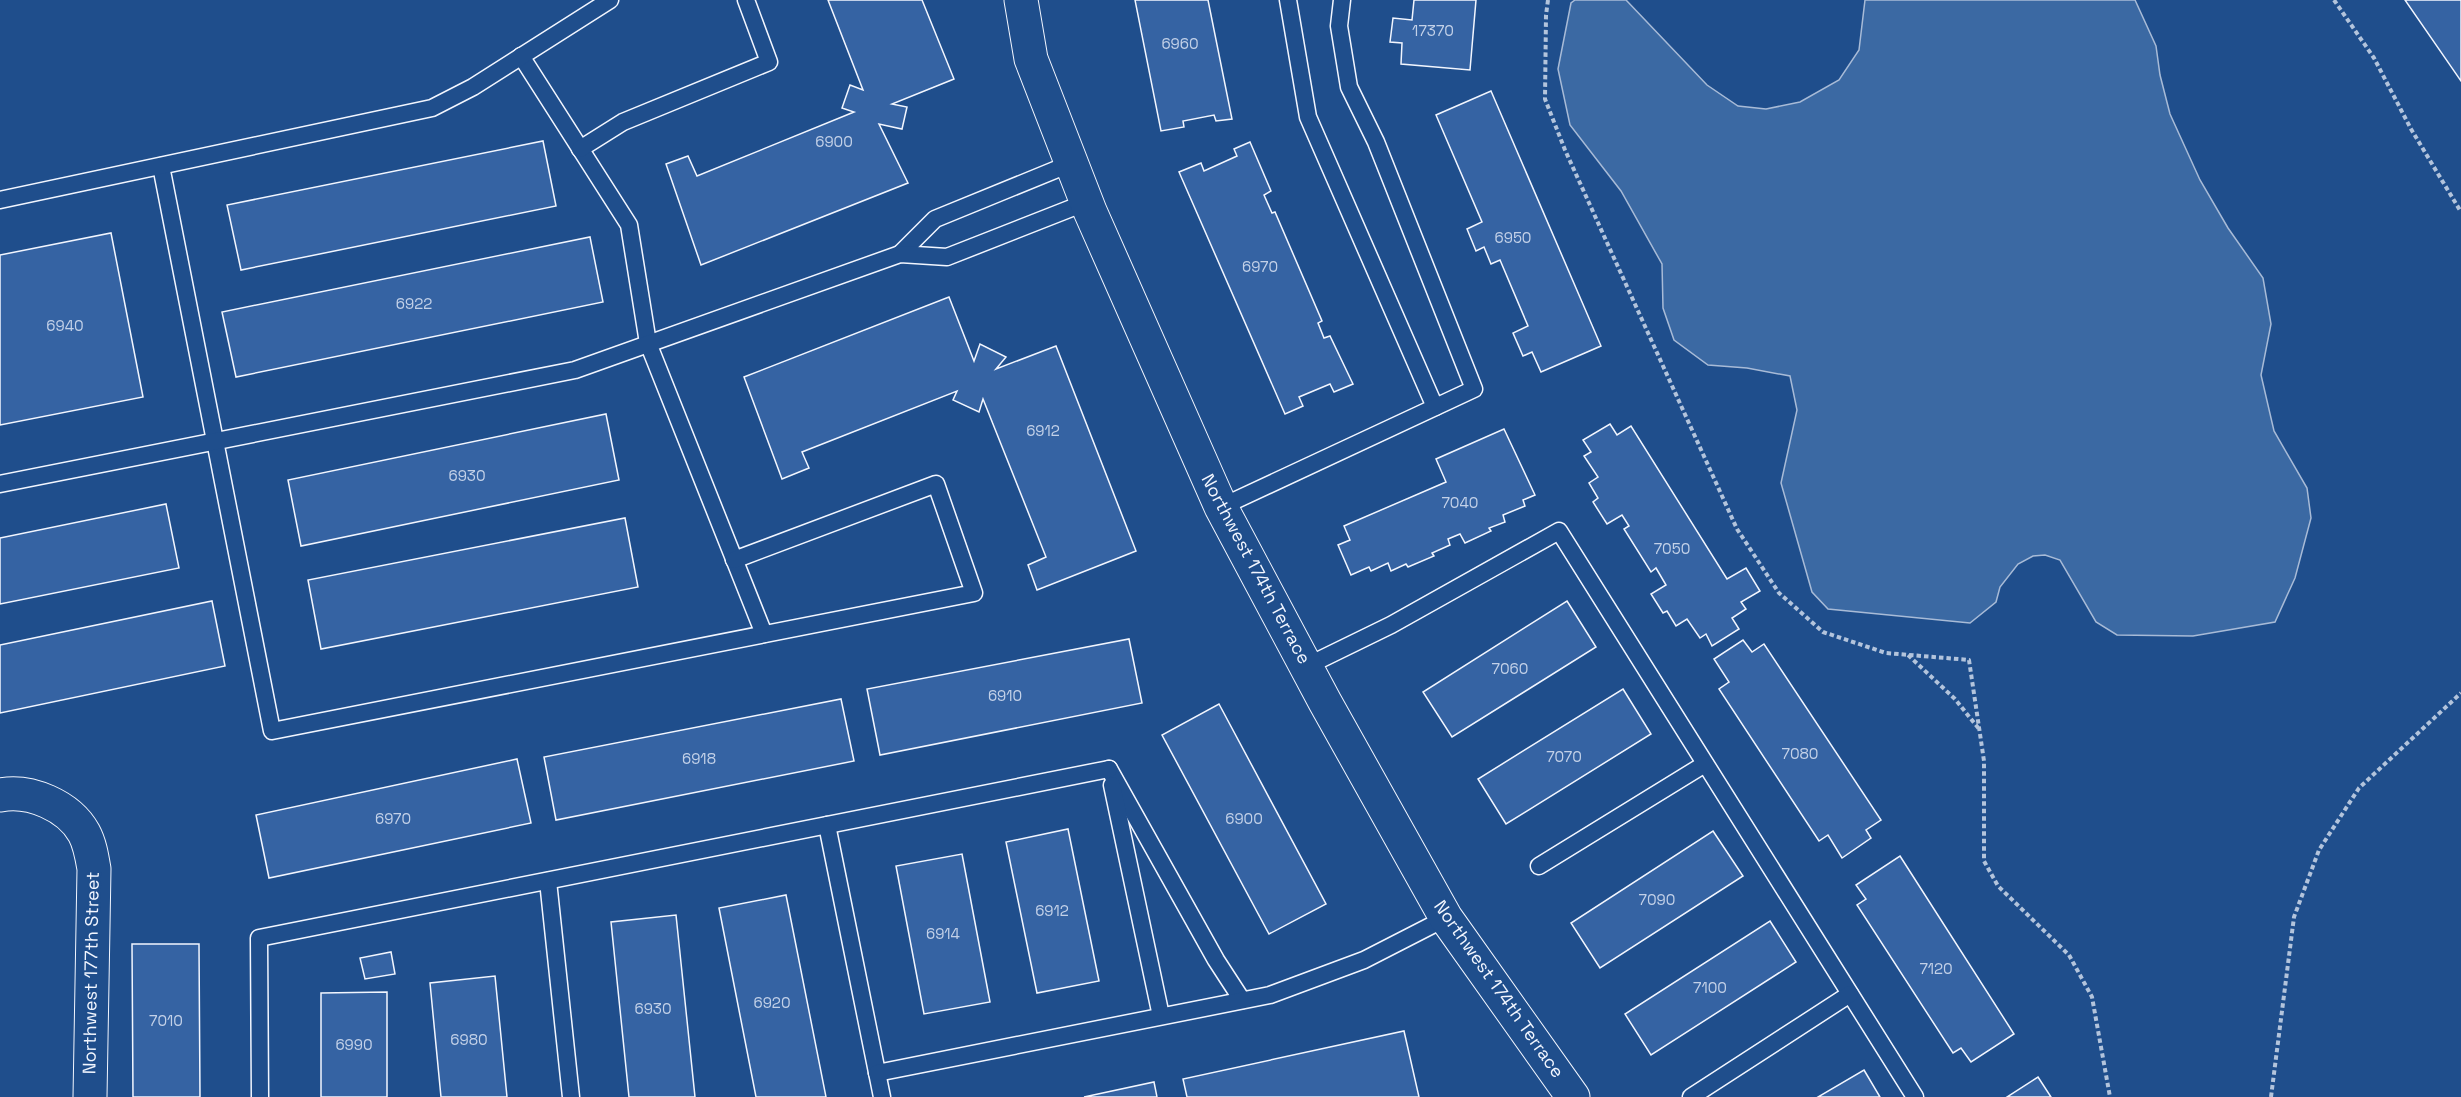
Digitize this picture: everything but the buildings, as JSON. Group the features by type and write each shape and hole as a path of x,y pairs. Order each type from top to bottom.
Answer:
{"street":[{"name":"Northwest 174th Terrace","path":"1021,0 1031,59 1071,163 1221,507 1325,702 1446,918 1574,1097"},
{"name":"Northwest 177th Street","path":"0,795 31,796 54,805 73,818 87,841 94,869 90,1097"}],"lane":[{"path":"0,200 432,108 473,87 610,0"},
{"path":"580,149 623,122 768,62 746,0"},
{"path":"1288,0 1308,117 1435,407"},
{"path":"1221,507 1474,389 1376,142 1349,87 1339,26 1342,0"},
{"path":"521,56 629,225 648,343 764,634"},
{"path":"900,254 935,219 1071,163"},
{"path":"161,166 272,731 974,592 936,484 734,560"},
{"path":"0,484 575,370 900,254 947,257 1087,202"},
{"path":"1307,666 1391,625 1559,531 1915,1097"},
{"path":"1539,866 1706,764"},
{"path":"1109,770 1216,960 1242,1000"},
{"path":"260,1097 259,938 1109,770"},
{"path":"1109,770 1161,1016"},
{"path":"827,825 882,1097"},
{"path":"548,880 571,1097"},
{"path":"877,1073 1270,995 1364,960 1446,918"},
{"path":"1691,1097 1850,994"}],"path":[{"path":"1548,0 1545,24 1545,99 1564,150 1737,529 1779,593 1823,632 1886,653 1969,660 1984,761 1984,861 1998,886 2069,955 2092,997 2110,1097"},
{"path":"2334,0 2374,58 2411,129 2461,212"},
{"path":"1907,654 1955,699 1980,730"},
{"path":"2271,1097 2294,917 2319,850 2359,788 2461,693"}],"water":[{"path":"1575,0 1626,0 1707,85 1738,106 1766,109 1800,102 1839,80 1859,50 1865,0 2135,0 2156,46 2160,75 2170,114 2200,180 2228,228 2263,278 2271,324 2261,375 2274,431 2307,488 2311,518 2295,578 2275,622 2193,636 2117,635 2096,622 2060,560 2045,555 2033,556 2018,564 2000,587 1996,602 1970,623 1828,609 1812,592 1781,483 1797,410 1790,376 1747,368 1708,365 1674,340 1663,308 1662,264 1621,191 1570,125 1558,69 1571,3"}]}
